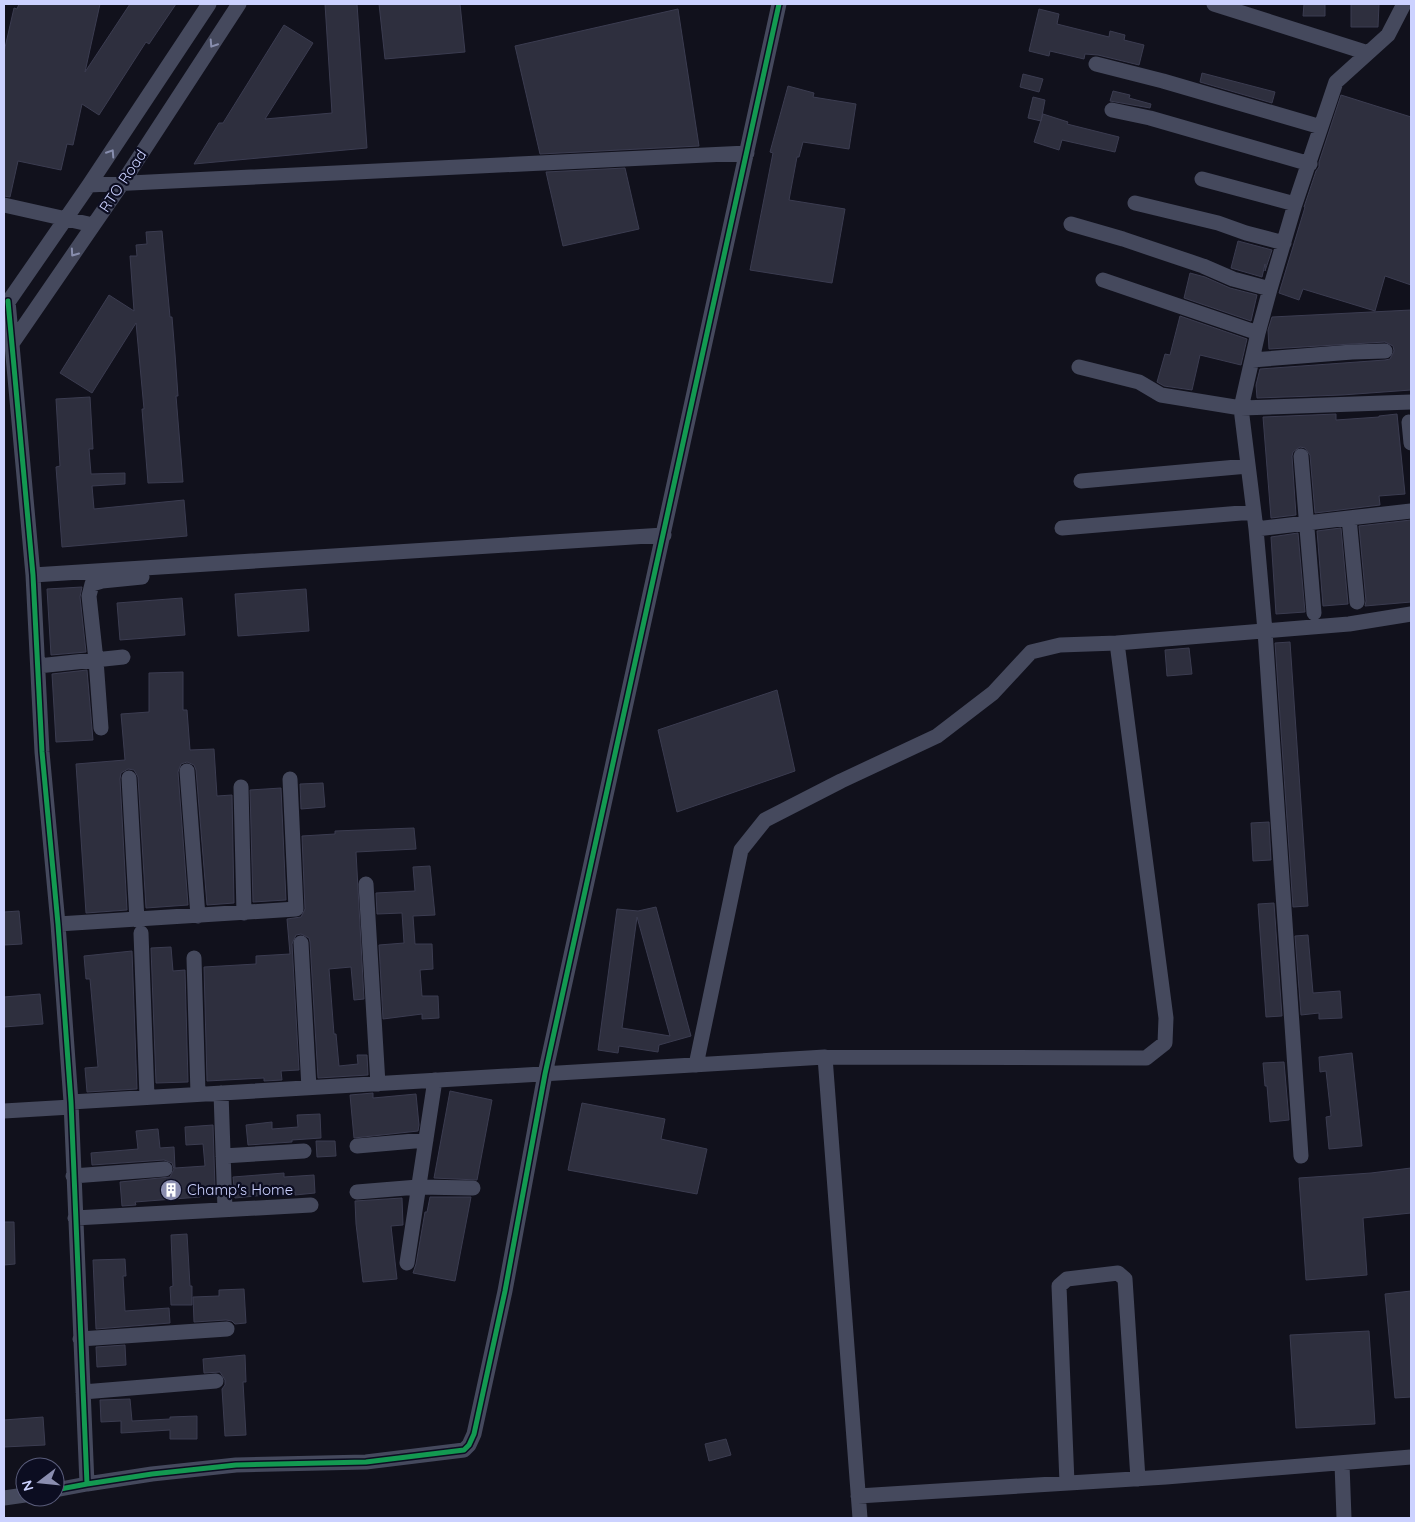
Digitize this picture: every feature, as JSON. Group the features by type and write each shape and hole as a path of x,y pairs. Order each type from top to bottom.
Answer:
{"street":[{"name":"RTO Road","path":"6,304 67,219 209,4"},
{"name":"RTO Road","path":"4,356 239,4"},
{"path":"65,1488 152,1474 236,1465 366,1462 464,1450 469,1445 474,1434 503,1300 545,1074 779,4"},
{"path":"1214,4 1241,8 1368,53"},
{"path":"1301,1156 1265,631 1256,529 1241,408 1270,289 1295,204 1336,82 1388,35 1404,4"},
{"path":"1096,64 1162,81 1321,128"},
{"path":"1112,110 1150,118 1310,164"},
{"path":"89,185 747,153"},
{"path":"1202,179 1295,204"},
{"path":"1135,203 1218,223 1284,243"},
{"path":"4,205 93,225"},
{"path":"1071,224 1194,263 1233,279 1270,289"},
{"path":"1103,280 1258,333"},
{"path":"6,304 12,342 33,575 42,752 58,924 71,1104 87,1484"},
{"path":"1252,360 1385,351"},
{"path":"1079,367 1139,382 1161,395 1241,408 1411,402"},
{"path":"1410,422 1411,443"},
{"path":"1301,456 1314,613"},
{"path":"1081,481 1248,466"},
{"path":"1256,529 1411,511"},
{"path":"1062,528 1254,512"},
{"path":"1349,518 1357,602"},
{"path":"33,575 664,535"},
{"path":"101,728 96,660 88,596 92,584 102,581 152,576"},
{"path":"696,1065 741,850 765,820 841,781 937,736 993,692 1031,652 1060,645 1118,643 1349,624 1411,614"},
{"path":"4,1111 147,1097 825,1057 1146,1058 1165,1043 1166,1018 1118,643"},
{"path":"38,666 123,657"},
{"path":"187,771 198,916"},
{"path":"129,778 139,926 147,1097"},
{"path":"58,924 139,926 198,916 296,909 290,778"},
{"path":"241,787 244,913"},
{"path":"366,884 378,1084"},
{"path":"301,943 309,1088"},
{"path":"194,958 198,1094"},
{"path":"825,1057 860,1518"},
{"path":"406,1263 436,1080"},
{"path":"221,1093 225,1210"},
{"path":"357,1146 426,1140"},
{"path":"223,1156 304,1150"},
{"path":"73,1176 165,1169"},
{"path":"357,1192 418,1187 473,1188"},
{"path":"75,1218 311,1205"},
{"path":"1067,1483 1059,1286 1067,1279 1118,1273 1125,1279 1138,1479"},
{"path":"80,1338 227,1329"},
{"path":"83,1392 216,1381"},
{"path":"858,1496 1138,1479 1411,1457"},
{"path":"1342,1464 1344,1518"}],"building":[{"path":"19,4 100,4 85,72 130,4 176,4 149,44 146,42 99,115 82,104 73,145 67,144 61,170 18,161 10,197 4,196 4,52 14,8 17,9"},
{"path":"325,4 357,4 367,148 194,164 219,123 223,123 284,25 313,43 265,119 332,113"},
{"path":"379,4 460,4 465,52 385,59"},
{"path":"1304,4 1325,4 1325,16 1303,16"},
{"path":"1351,4 1379,4 1378,27 1351,27"},
{"path":"678,9 699,146 540,154 515,46"},
{"path":"1039,9 1059,14 1057,24 1109,37 1110,31 1125,35 1124,40 1144,45 1139,65 1098,55 1085,54 1084,59 1050,51 1049,56 1029,51"},
{"path":"1202,73 1275,92 1272,103 1200,82"},
{"path":"1023,74 1043,79 1039,92 1020,87"},
{"path":"788,86 814,93 813,97 856,104 849,149 803,142 799,157 797,157 789,200 845,209 832,283 750,270 773,153 770,152"},
{"path":"1113,91 1130,95 1129,98 1151,104 1150,108 1110,101"},
{"path":"1341,95 1411,117 1411,285 1385,276 1375,311 1303,289 1299,300 1279,293 1304,207 1319,167"},
{"path":"1033,97 1045,100 1041,121 1028,118"},
{"path":"1043,114 1068,122 1067,124 1119,137 1115,152 1062,140 1059,150 1034,142"},
{"path":"625,168 639,229 563,246 546,172"},
{"path":"162,231 170,317 172,317 183,482 148,483 142,409 144,409 136,323 92,393 60,373 109,295 134,311 130,256 137,256 136,245 147,244 146,232"},
{"path":"1238,241 1272,250 1265,271 1265,264 1262,277 1231,268"},
{"path":"1190,273 1205,277 1230,288 1257,295 1251,321 1184,298"},
{"path":"1411,310 1411,390 1257,398 1256,385 1260,369 1385,360 1390,359 1394,351 1393,346 1385,342 1269,349 1268,330 1272,317"},
{"path":"1180,316 1247,339 1241,365 1200,355 1192,390 1164,386 1157,382 1165,354 1170,355"},
{"path":"90,397 93,449 89,449 91,474 125,473 125,484 92,486 94,509 184,500 187,536 62,547 56,467 60,466 56,399"},
{"path":"1336,414 1336,420 1397,414 1405,494 1379,496 1380,505 1315,513 1310,455 1305,448 1300,447 1293,452 1292,456 1296,515 1271,518 1263,417"},
{"path":"1411,520 1411,602 1365,606 1359,526"},
{"path":"1341,528 1348,604 1323,606 1317,531"},
{"path":"1298,533 1305,612 1276,614 1271,537"},
{"path":"82,587 80,597 86,652 51,655 47,589"},
{"path":"306,589 309,631 238,636 235,594"},
{"path":"182,598 185,635 120,640 117,603"},
{"path":"1290,642 1308,906 1293,907 1275,643"},
{"path":"1189,648 1192,674 1167,676 1165,650"},
{"path":"87,670 93,740 56,742 52,674"},
{"path":"183,672 183,710 187,710 190,750 214,749 217,796 232,795 234,903 207,905 196,770 194,765 187,762 181,764 178,772 188,905 146,908 138,777 134,770 128,769 121,773 120,779 127,910 86,913 76,764 125,760 121,714 149,712 149,673"},
{"path":"777,690 795,771 677,812 658,730"},
{"path":"323,783 325,807 301,809 300,784"},
{"path":"281,788 286,900 253,902 250,790"},
{"path":"1269,822 1271,860 1253,861 1251,823"},
{"path":"414,828 416,849 356,852 364,999 354,1000 351,967 329,969 334,1034 336,1034 339,1066 358,1064 357,1055 367,1055 368,1075 318,1078 310,942 309,938 301,934 296,935 292,944 299,1070 281,1071 282,1080 264,1081 264,1078 207,1081 204,967 256,964 256,956 290,954 287,919 301,917 305,909 302,836 335,834 335,831"},
{"path":"430,866 435,915 413,916 415,944 432,944 433,969 420,970 422,996 438,996 439,1018 422,1019 422,1014 383,1019 379,945 404,943 402,913 377,914 376,893 415,891 413,867"},
{"path":"1274,903 1282,1016 1266,1017 1258,904"},
{"path":"656,907 691,1036 659,1045 658,1052 619,1046 618,1053 598,1050 617,909 638,911","holes":["637,917 670,1036 622,1028"]},
{"path":"19,911 22,944 4,945 4,912"},
{"path":"1308,935 1313,993 1340,991 1342,1018 1319,1019 1319,1013 1301,1015 1295,936"},
{"path":"171,947 173,971 185,970 188,1082 156,1083 151,948"},
{"path":"132,951 137,1089 87,1092 85,1068 98,1067 90,979 86,979 84,956"},
{"path":"40,994 43,1024 4,1027 4,997"},
{"path":"1352,1053 1362,1146 1329,1149 1326,1117 1331,1116 1326,1071 1320,1072 1319,1057"},
{"path":"1284,1062 1289,1120 1270,1122 1263,1063"},
{"path":"450,1091 492,1100 477,1180 434,1178"},
{"path":"373,1093 373,1098 416,1094 418,1131 354,1138 350,1095"},
{"path":"582,1103 665,1119 661,1139 707,1149 697,1194 568,1170"},
{"path":"320,1114 321,1138 248,1145 246,1125 272,1122 272,1129 298,1127 297,1115"},
{"path":"213,1125 215,1188 200,1189 200,1197 135,1202 136,1205 122,1206 120,1182 170,1177 174,1169 172,1163 164,1160 92,1165 91,1153 138,1149 136,1131 158,1129 160,1148 174,1147 175,1168 205,1166 203,1144 186,1145 185,1127"},
{"path":"316,1141 335,1141 336,1156 317,1157"},
{"path":"1411,1168 1411,1213 1363,1218 1367,1275 1306,1280 1299,1178"},
{"path":"284,1173 284,1177 314,1175 315,1193 295,1195 295,1192 235,1198 233,1177"},
{"path":"430,1197 471,1197 455,1281 413,1273 425,1212 427,1212"},
{"path":"402,1198 403,1225 391,1226 397,1279 363,1282 355,1201"},
{"path":"4,1222 14,1222 15,1264 4,1265"},
{"path":"187,1234 192,1305 171,1305 170,1287 173,1286 171,1235"},
{"path":"125,1259 126,1276 123,1276 125,1311 169,1308 170,1323 96,1329 93,1260"},
{"path":"244,1289 246,1323 235,1324 232,1321 226,1320 194,1322 193,1297 219,1296 219,1290"},
{"path":"1411,1291 1411,1397 1395,1398 1385,1294"},
{"path":"1369,1331 1375,1424 1296,1428 1290,1335"},
{"path":"125,1345 126,1365 97,1367 96,1347"},
{"path":"245,1355 246,1382 243,1382 246,1435 225,1436 222,1389 225,1385 225,1380 220,1372 204,1373 203,1359"},
{"path":"130,1399 132,1421 197,1416 197,1439 170,1439 170,1430 121,1433 121,1421 101,1422 100,1400"},
{"path":"43,1417 45,1445 4,1447 4,1420"},
{"path":"726,1439 731,1455 709,1461 705,1444"}],"cycle path":[{"path":"87,1484 152,1474 236,1465 366,1462 464,1450 469,1445 474,1434 505,1291 545,1074 779,4"},
{"path":"8,301 33,575 42,752 58,924 71,1102 87,1484 65,1488"}],"place":[{"name":"Champ's Home","path":"171,1190"}]}
